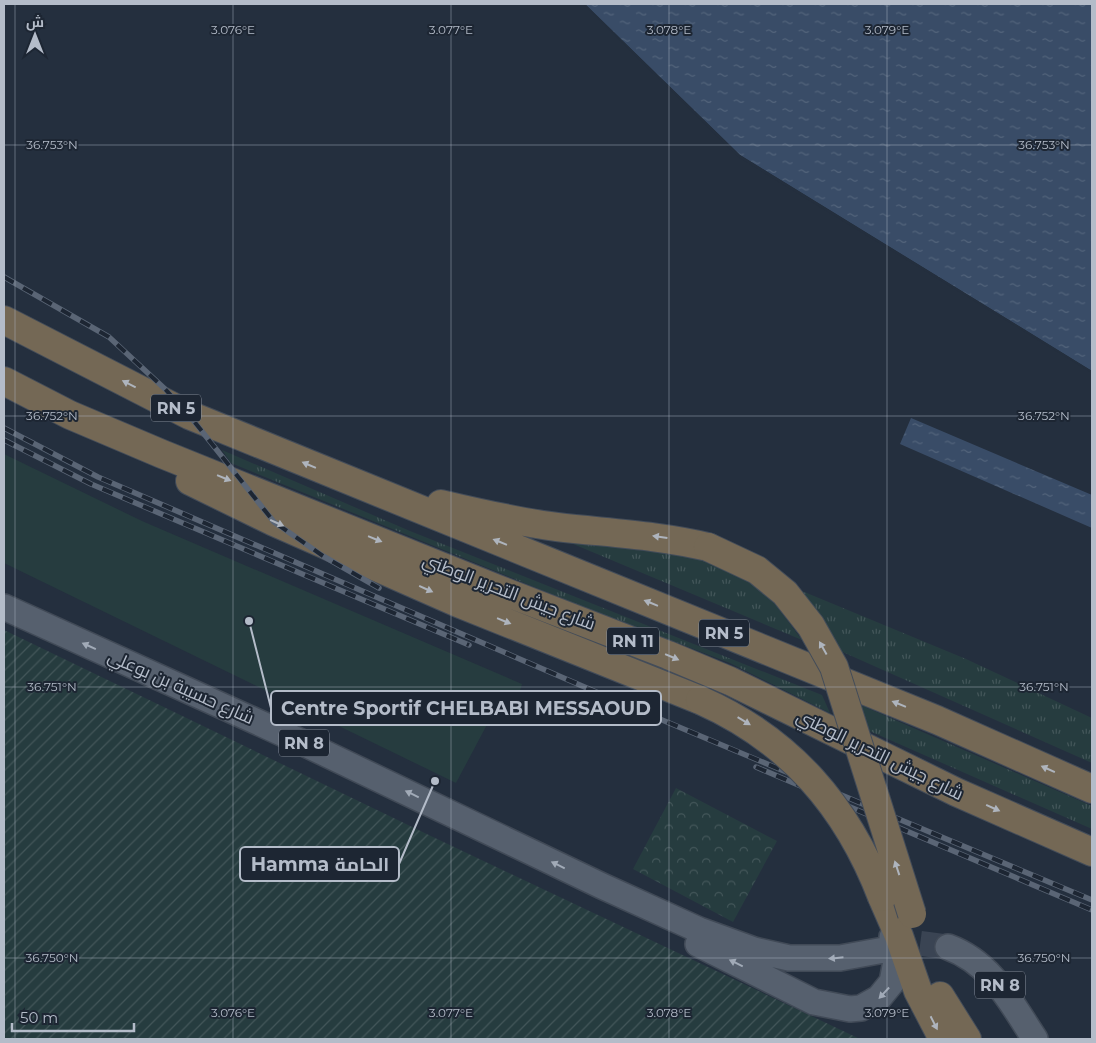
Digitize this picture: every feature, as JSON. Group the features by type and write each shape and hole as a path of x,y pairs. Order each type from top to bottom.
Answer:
{"highway":[{"name":"RN 5","path":"4,320 189,415 938,720 1092,789"},
{"name":"شارع جيش التحرير الوطني","path":"4,381 70,415 162,454 677,658 730,681 956,792 1092,852"},
{"path":"162,454 182,476 199,487 274,522 458,603 700,700 750,725 807,774 836,808 871,869 899,936 918,991 943,1039"},
{"path":"354,483 511,520 556,527 647,535 708,547 757,570 785,592 811,626 834,667 930,973 942,999 967,1039"}],"main road":[{"name":"شارع حسيبة بن بوعلي","path":"4,607 306,744 602,886"},
{"path":"602,886 664,928 814,1002 850,1009 861,1008 880,998 887,991 896,972 895,951 882,897"},
{"path":"602,886 699,930 777,956 822,959 884,950"},
{"name":"RN 8","path":"948,946 975,961 998,982 1036,1039"}],"green space":[{"path":"222,450 410,531 822,695 830,713 730,663 576,604 231,463"},
{"path":"4,454 142,521 522,684 512,717 498,704 456,783 4,563"},
{"path":"566,541 668,548 729,569 753,584 772,600 802,640"},
{"path":"802,591 966,659 1092,718 1092,763 838,650"},
{"path":"4,630 433,837 860,1039 4,1039"},
{"path":"856,703 1092,806 1092,829 865,729"},
{"path":"676,788 777,841 733,922 633,869"}],"water":[{"path":"585,4 1092,4 1092,371 740,155"},
{"path":"911,418 1092,495 1092,528 900,444"}],"pier":[{"path":"583,4 740,155 1092,371 1092,373 738,157"}],"tunnel":[{"path":"884,950 917,943 948,947"}],"railway":[{"path":"4,277 109,337 165,389 189,415 274,522 323,556 379,588"},
{"path":"4,428 98,477 624,704 1092,900"},
{"path":"4,440 91,484 469,645"},
{"path":"756,767 1092,910"}],"place":[{"name":"Centre Sportif CHELBABI MESSAOUD","path":"249,621"},
{"name":"Hamma الحامة","path":"435,781"}]}
